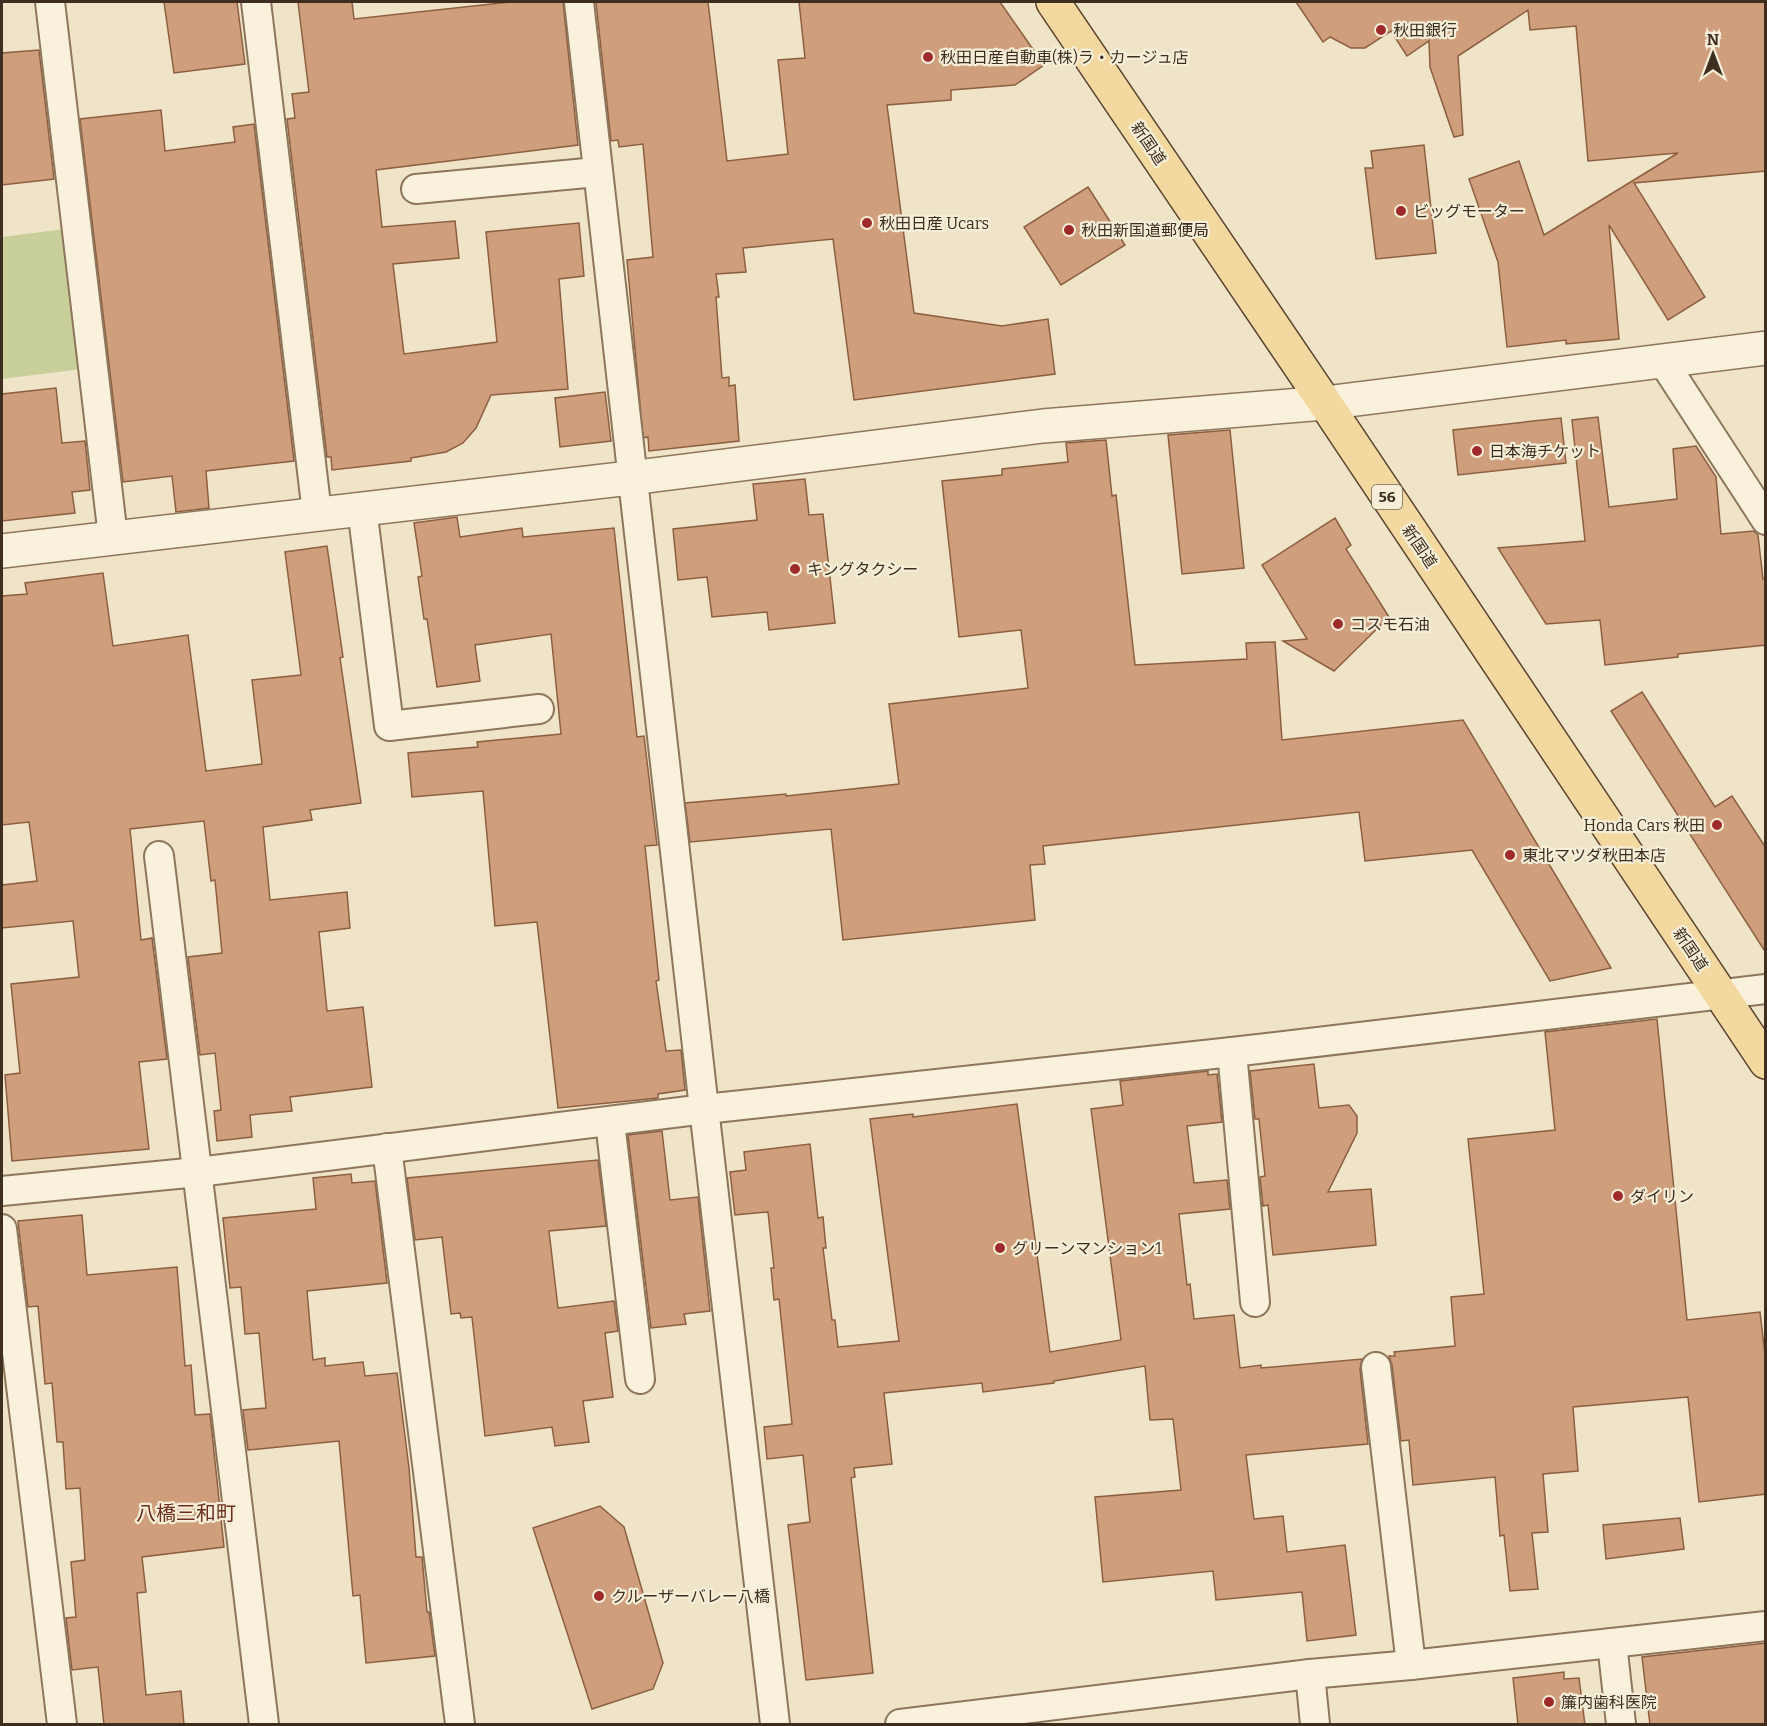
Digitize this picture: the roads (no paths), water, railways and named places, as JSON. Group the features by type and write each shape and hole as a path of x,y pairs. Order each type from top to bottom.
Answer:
{"main road":[{"name":"新国道","path":"1053,2 1325,403 1766,1062"}],"street":[{"path":"50,2 113,537"},
{"path":"256,2 317,513"},
{"path":"579,2 630,478 775,1725"},
{"path":"416,189 597,172"},
{"path":"2,551 630,478 1043,426 1325,403 1766,348"},
{"path":"1662,360 1766,520"},
{"path":"362,508 389,726 539,709"},
{"path":"159,856 264,1725"},
{"path":"2,1191 198,1172 705,1109 1232,1052 1766,989"},
{"path":"1232,1052 1255,1302"},
{"path":"610,1122 639,1379"},
{"path":"387,1148 459,1725"},
{"path":"2,1228 62,1725"},
{"path":"1376,1367 1411,1665"},
{"path":"900,1725 980,1720 1310,1674 1766,1626"},
{"path":"1612,1643 1620,1725"},
{"path":"1310,1674 1315,1725"}],"place":[{"name":"秋田銀行","path":"1381,30"},
{"name":"秋田日産自動車(株)ラ・カージュ店","path":"928,57"},
{"name":"ビッグモーター","path":"1401,211"},
{"name":"秋田日産 Ucars","path":"867,223"},
{"name":"秋田新国道郵便局","path":"1069,230"},
{"name":"日本海チケット","path":"1477,451"},
{"name":"キングタクシー","path":"795,569"},
{"name":"コスモ石油","path":"1338,624"},
{"name":"Honda Cars 秋田","path":"1717,825"},
{"name":"東北マツダ秋田本店","path":"1510,855"},
{"name":"ダイリン","path":"1618,1196"},
{"name":"グリーンマンション1","path":"1000,1248"},
{"name":"クルーザーバレー八橋","path":"599,1596"},
{"name":"簾内歯科医院","path":"1549,1702"}],"district":[{"name":"八橋三和町","path":"186,1513"}]}
